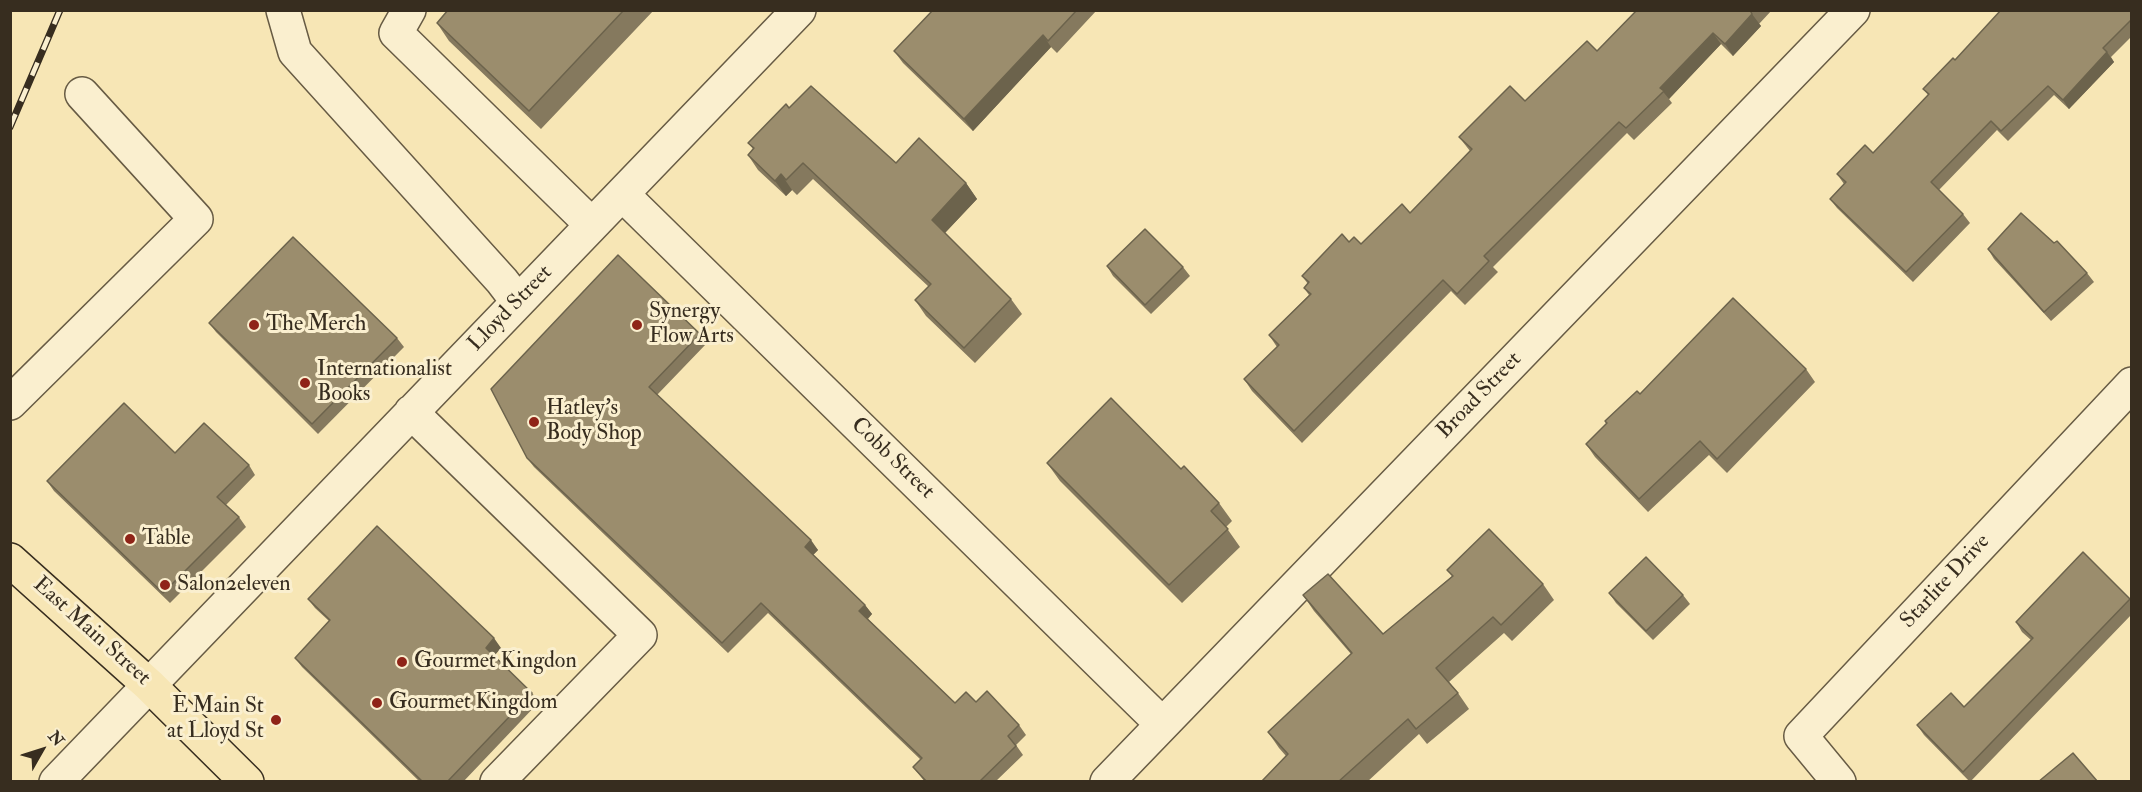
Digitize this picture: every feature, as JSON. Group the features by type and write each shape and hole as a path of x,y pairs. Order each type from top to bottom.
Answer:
{"main road":[{"name":"East Main Street","path":"10,560 149,685 247,782"}],"street":[{"path":"283,10 295,52 502,281 518,302"},
{"path":"409,10 396,33 592,225"},
{"name":"Lloyd Street","path":"56,782 799,10"},
{"name":"Broad Street","path":"1107,782 1853,10"},
{"path":"10,403 196,219 82,94"},
{"name":"Cobb Street","path":"622,194 1162,724"},
{"name":"Starlite Drive","path":"1839,782 1801,736 2132,384"},
{"path":"411,412 640,635 497,782"}],"building":[{"path":"448,10 624,10 529,111 437,23"},
{"path":"933,10 1077,10 1048,41 1043,35 964,119 894,51"},
{"path":"1637,10 1753,10 1725,44 1713,33 1660,88 1664,91 1626,128 1619,122 1484,256 1489,261 1457,294 1443,280 1294,431 1244,379 1279,345 1269,335 1311,294 1304,288 1309,282 1302,276 1342,234 1349,242 1354,237 1361,244 1402,204 1410,213 1472,149 1459,137 1510,86 1525,101 1587,41 1597,51"},
{"path":"2001,10 2132,10 2132,19 2103,48 2107,52 2063,100 2048,86 2001,131 1991,121 1931,182 1963,214 1906,272 1830,199 1846,182 1837,174 1865,145 1873,153 1929,94 1923,89 1953,58 1955,60"},
{"path":"811,86 896,163 919,138 966,183 932,220 1011,299 964,348 915,300 931,284 803,163 786,180 781,174 775,181 748,155 754,148 748,143 786,104 789,108"},
{"path":"2021,213 2054,243 2057,241 2087,273 2044,312 1988,249"},
{"path":"1145,229 1183,267 1145,305 1107,266"},
{"path":"293,237 397,338 312,424 209,323"},
{"path":"618,255 700,334 649,387 811,540 805,547 865,605 859,611 955,703 966,692 976,702 987,691 1019,725 1008,736 1016,746 979,782 927,782 913,767 922,758 761,603 722,643 527,458 491,389"},
{"path":"1733,298 1806,369 1717,459 1700,441 1639,499 1586,444 1607,423 1605,421 1637,391 1640,394"},
{"path":"1111,398 1181,469 1184,466 1219,503 1211,511 1228,529 1169,585 1047,463"},
{"path":"124,403 175,453 204,423 249,465 217,497 239,517 163,593 47,481"},
{"name":"Gourmet Kingdon","path":"377,526 494,638 486,648 532,693 447,782 423,782 295,658 330,620 308,599"},
{"path":"1489,529 1543,584 1501,625 1493,617 1436,668 1458,693 1416,729 1408,719 1338,782 1261,782 1288,754 1268,732 1352,653 1303,595 1328,574 1383,634 1453,576 1447,570"},
{"path":"2083,552 2130,599 1963,772 1917,725 1951,693 1964,707 2033,638 2016,622"},
{"path":"1646,557 1683,595 1646,631 1609,593"},
{"path":"2073,753 2098,782 2038,782"}],"railway":[{"path":"10,127 60,10"}],"place":[{"name":"The Merch","path":"254,325"},
{"name":"Synergy Flow Arts","path":"637,325"},
{"name":"Internationalist Books","path":"305,383"},
{"name":"Hatley's Body Shop","path":"534,422"},
{"name":"Table","path":"130,539"},
{"name":"Salon2eleven","path":"165,585"},
{"name":"Gourmet Kingdon","path":"402,662"},
{"name":"Gourmet Kingdom","path":"377,703"},
{"name":"E Main St at Lloyd St","path":"276,720"}]}
